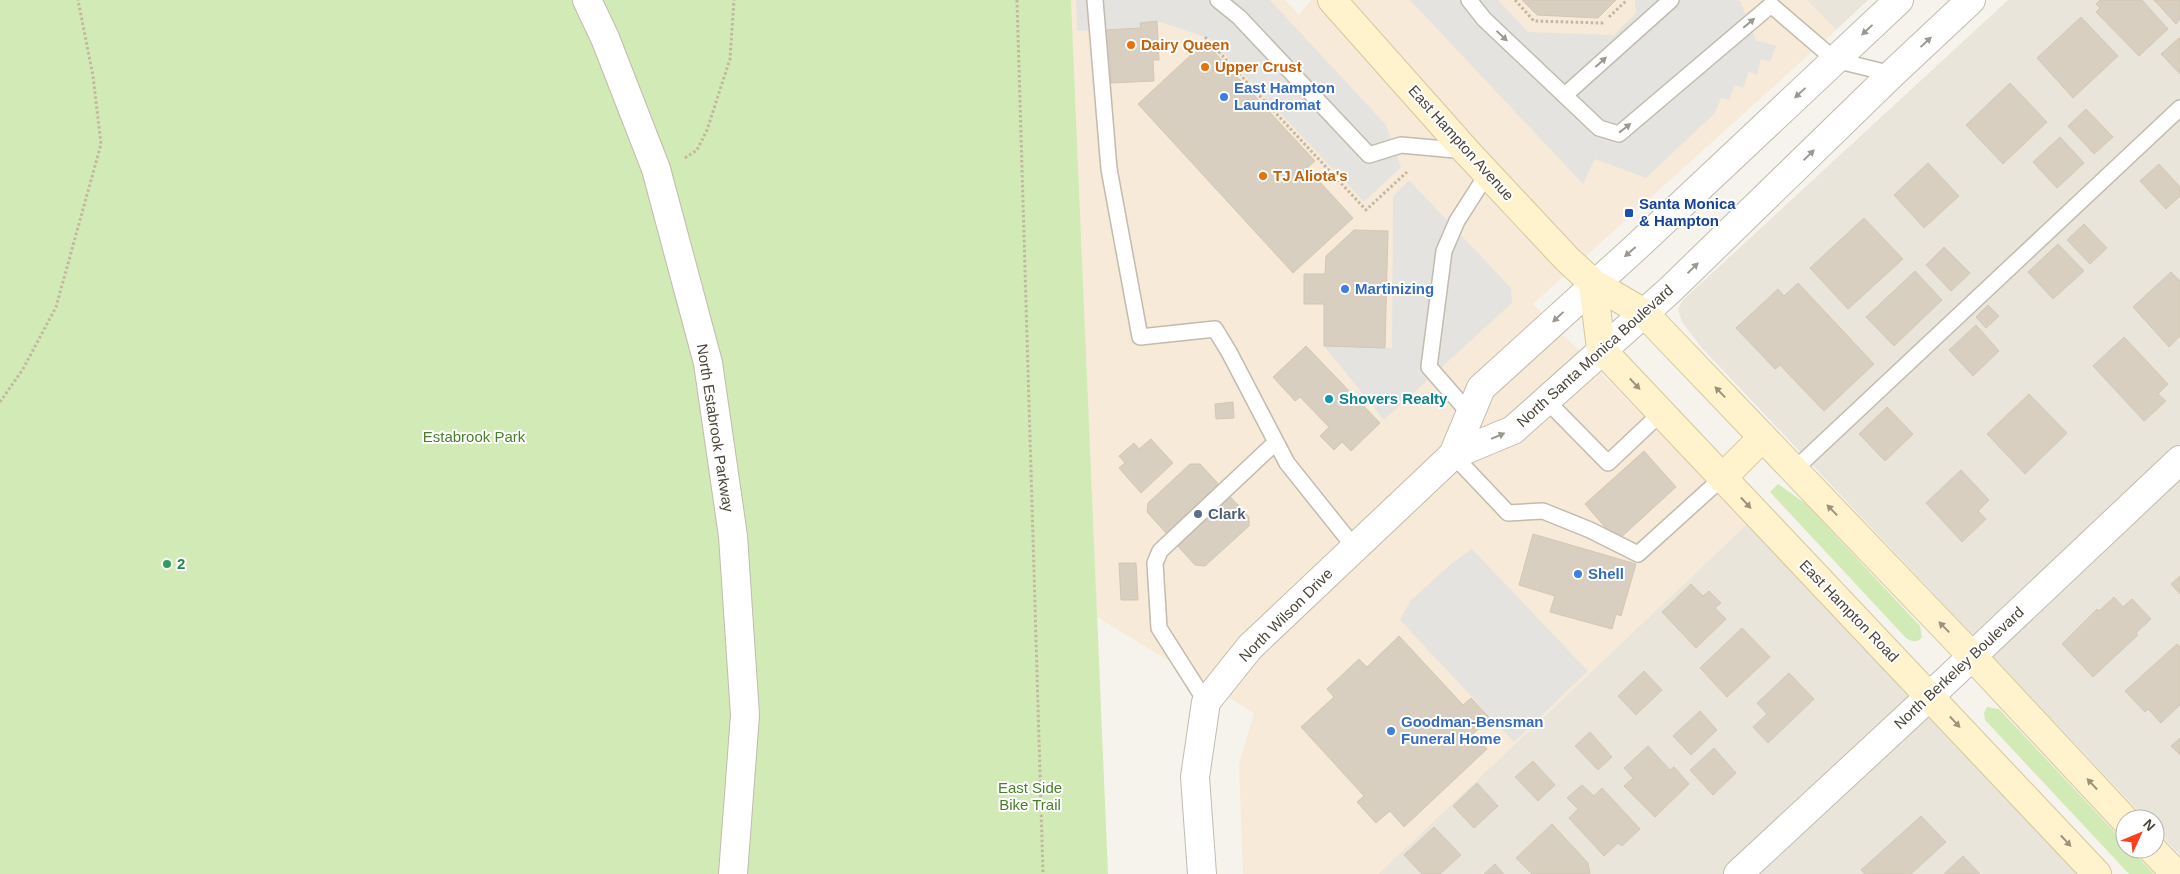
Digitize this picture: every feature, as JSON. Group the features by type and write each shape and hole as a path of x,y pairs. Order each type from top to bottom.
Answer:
{"main road":[{"name":"East Hampton Avenue","path":"1332,0 1467,152 1567,259 1593,283 1644,313"},
{"path":"1593,283 1601,349"},
{"path":"1644,313 1972,656 2115,809"},
{"name":"East Hampton Road","path":"1601,349 2097,874"},
{"path":"1722,478 1763,437"},
{"path":"2162,859 2176,874"}],"street":[{"name":"North Estabrook Parkway","path":"587,0 605,38 656,169 708,363 733,536 745,715 733,874"},
{"path":"1453,455 1481,388 1593,283 1633,250 1899,0"},
{"name":"North Santa Monica Boulevard","path":"1453,455 1513,430 1601,349 1670,290 1892,74 1971,0"},
{"name":"North Wilson Drive","path":"1206,702 1250,647 1453,455"},
{"name":"North Berkeley Boulevard","path":"1738,874 2180,460"},
{"path":"1202,874 1195,777 1206,702"}],"lane":[{"path":"1095,0 1109,169 1140,338 1215,329 1287,463 1355,548"},
{"path":"1218,0 1239,17 1368,155 1401,145 1467,152"},
{"path":"1469,0 1484,19 1599,128 1619,134 1769,2 1835,60 1892,74"},
{"path":"1565,95 1671,0"},
{"path":"1794,470 2180,108"},
{"path":"1470,414 1429,367 1444,251 1456,221 1488,174"},
{"path":"1546,400 1608,463 1661,413"},
{"path":"1206,702 1159,628 1155,563 1160,551 1276,442"},
{"path":"1453,455 1508,513 1543,511 1638,554 1722,478"}],"path":[{"path":"0,402 23,369 56,307 101,144 93,76 78,0"},
{"path":"656,169 682,160 697,150 707,130 730,59 734,0"},
{"path":"1017,0 1043,874"},
{"path":"1515,0 1534,21 1602,23 1627,0"},
{"path":"1205,37 1366,210 1410,170"}],"shaded area":[{"path":"1071,0 1285,0 1299,15 1311,0 1807,0 1836,30 1533,304 1748,523 1378,874 1243,874 1239,764 1254,713 1097,617"},
{"path":"1076,0 1270,0 1386,125 1401,167 1364,202 1209,38 1157,21 1141,23 1141,28 1077,31"},
{"path":"1410,0 1498,0 1528,32 1614,35 1636,13 1635,0 1736,0 1740,1 1756,40 1776,46 1770,62 1761,59 1757,75 1749,72 1743,88 1735,85 1729,100 1721,98 1715,113 1646,178 1595,159 1583,184"},
{"path":"1807,0 1868,0 1836,30"},
{"path":"2008,0 2180,0 2180,855 2165,839 2165,809 2137,809 1702,348 1682,322 1678,309 1683,300"},
{"path":"1409,180 1511,288 1512,303 1384,420 1324,346 1392,348 1393,196"},
{"path":"1748,523 2079,874 1378,874"},
{"path":"1472,549 1588,671 1514,742 1400,620 1410,601 1451,564"}],"green space":[{"name":"Estabrook Park","path":"0,0 1071,0 1108,874 0,874"},
{"path":"1778,484 1806,504 1920,626 1922,637 1920,639 1915,641 1906,638 1770,492"},
{"path":"1987,707 1999,709 2115,832 2115,859 2140,859 2154,874 2129,874 1985,720 1984,713"}],"building":[{"path":"1522,0 1616,0 1598,18 1537,15"},
{"path":"2100,0 2142,0 2168,29 2139,56 2096,12 2100,8 2096,4"},
{"path":"2154,0 2180,0 2180,19 2176,24"},
{"path":"2081,17 2118,56 2073,98 2037,58"},
{"name":"Dairy Queen","path":"1157,21 1159,60 1153,60 1154,81 1111,83 1110,61 1104,61 1103,30 1141,28 1140,23"},
{"path":"2180,39 2180,74 2161,54"},
{"path":"1205,42 1315,161 1307,168 1353,218 1293,273 1138,104"},
{"path":"2010,83 2047,122 2003,164 1966,125"},
{"path":"2086,109 2113,137 2094,154 2068,126"},
{"path":"2060,137 2084,163 2057,188 2033,162"},
{"path":"1928,163 1959,196 1924,228 1894,195"},
{"path":"2159,164 2180,187 2180,196 2166,209 2140,181"},
{"path":"1864,218 1903,259 1848,309 1810,268"},
{"path":"2084,224 2107,248 2090,264 2067,240"},
{"name":"Martinizing","path":"1354,230 1388,231 1385,348 1324,346 1324,304 1304,304 1304,274 1325,274 1326,256"},
{"path":"2058,244 2084,271 2053,299 2028,272"},
{"path":"1944,247 1970,273 1951,291 1926,265"},
{"path":"1915,271 1942,300 1894,346 1866,317"},
{"path":"2171,272 2180,281 2180,336 2169,347 2133,307"},
{"path":"1798,283 1874,364 1824,411 1780,365 1775,369 1736,328 1778,289 1784,296"},
{"path":"1988,305 1999,316 1986,328 1976,317"},
{"path":"1976,325 1999,351 1973,376 1949,350"},
{"path":"2124,337 2168,384 2158,394 2166,401 2144,421 2093,366"},
{"name":"Shovers Realty","path":"1306,346 1380,423 1351,451 1342,442 1334,450 1320,436 1329,427 1300,397 1295,401 1273,377"},
{"path":"2029,394 2067,433 2025,474 1987,434"},
{"path":"1233,402 1234,418 1216,419 1215,404"},
{"path":"1887,407 1913,434 1885,461 1859,434"},
{"path":"1151,439 1173,463 1141,493 1119,468 1125,463 1119,456 1134,443 1139,449"},
{"name":"Shell","path":"1644,451 1676,487 1617,541 1585,504"},
{"name":"Clark","path":"1190,464 1200,464 1249,517 1249,526 1205,566 1195,565 1147,512 1148,503"},
{"path":"1961,470 1989,500 1978,511 1986,519 1962,542 1926,503"},
{"name":"Shell","path":"1533,534 1636,564 1621,616 1616,614 1612,629 1550,612 1555,596 1519,585"},
{"path":"1119,563 1136,563 1138,600 1121,600"},
{"path":"2180,576 2180,594 2171,584"},
{"path":"1691,584 1703,596 1709,591 1721,603 1715,608 1726,619 1696,648 1662,612"},
{"path":"2114,597 2123,607 2132,599 2151,619 2136,633 2138,635 2093,677 2062,644 2097,609 2099,611"},
{"path":"1742,628 1770,657 1727,697 1700,668"},
{"name":"Goodman-Bensman Funeral Home","path":"1399,636 1463,705 1471,698 1490,718 1473,734 1487,749 1404,827 1390,811 1376,823 1357,802 1364,796 1301,727 1334,697 1327,689 1359,659 1367,667"},
{"path":"2177,644 2180,647 2180,705 2161,723 2148,709 2145,712 2125,691"},
{"path":"1644,671 1662,690 1636,715 1618,696"},
{"path":"1789,673 1814,699 1768,743 1753,727 1767,714 1757,703"},
{"path":"1700,711 1717,730 1691,755 1673,736"},
{"path":"1590,732 1612,757 1598,770 1575,746"},
{"path":"2180,738 2180,755 2171,746"},
{"path":"1648,746 1670,770 1674,767 1689,784 1655,817 1624,786 1633,778 1624,768"},
{"path":"1714,748 1736,773 1713,795 1690,770"},
{"path":"1533,761 1555,785 1538,801 1515,777"},
{"path":"1477,783 1498,806 1474,828 1453,806"},
{"path":"1582,785 1594,796 1602,788 1640,829 1622,846 1618,843 1604,856 1569,818 1578,809 1567,798"},
{"path":"1921,816 1946,842 1911,874 1865,874 1861,870"},
{"path":"1552,824 1588,863 1590,874 1532,874 1516,858"},
{"path":"1434,827 1461,855 1440,874 1422,874 1404,855"},
{"path":"1963,856 1980,874 1944,874"},
{"path":"1495,864 1504,874 1484,874"}],"place":[{"name":"Dairy Queen","path":"1131,45"},
{"name":"Upper Crust","path":"1205,67"},
{"name":"East Hampton Laundromat","path":"1224,97"},
{"name":"TJ Aliota's","path":"1263,176"},
{"name":"Santa Monica & Hampton","path":"1629,213"},
{"name":"Martinizing","path":"1345,289"},
{"name":"Shovers Realty","path":"1329,399"},
{"name":"Clark","path":"1198,514"},
{"name":"2","path":"167,564"},
{"name":"Shell","path":"1578,574"},
{"name":"Goodman-Bensman Funeral Home","path":"1391,731"}],"park label":[{"name":"East Side Bike Trail","path":"1030,796"}]}
